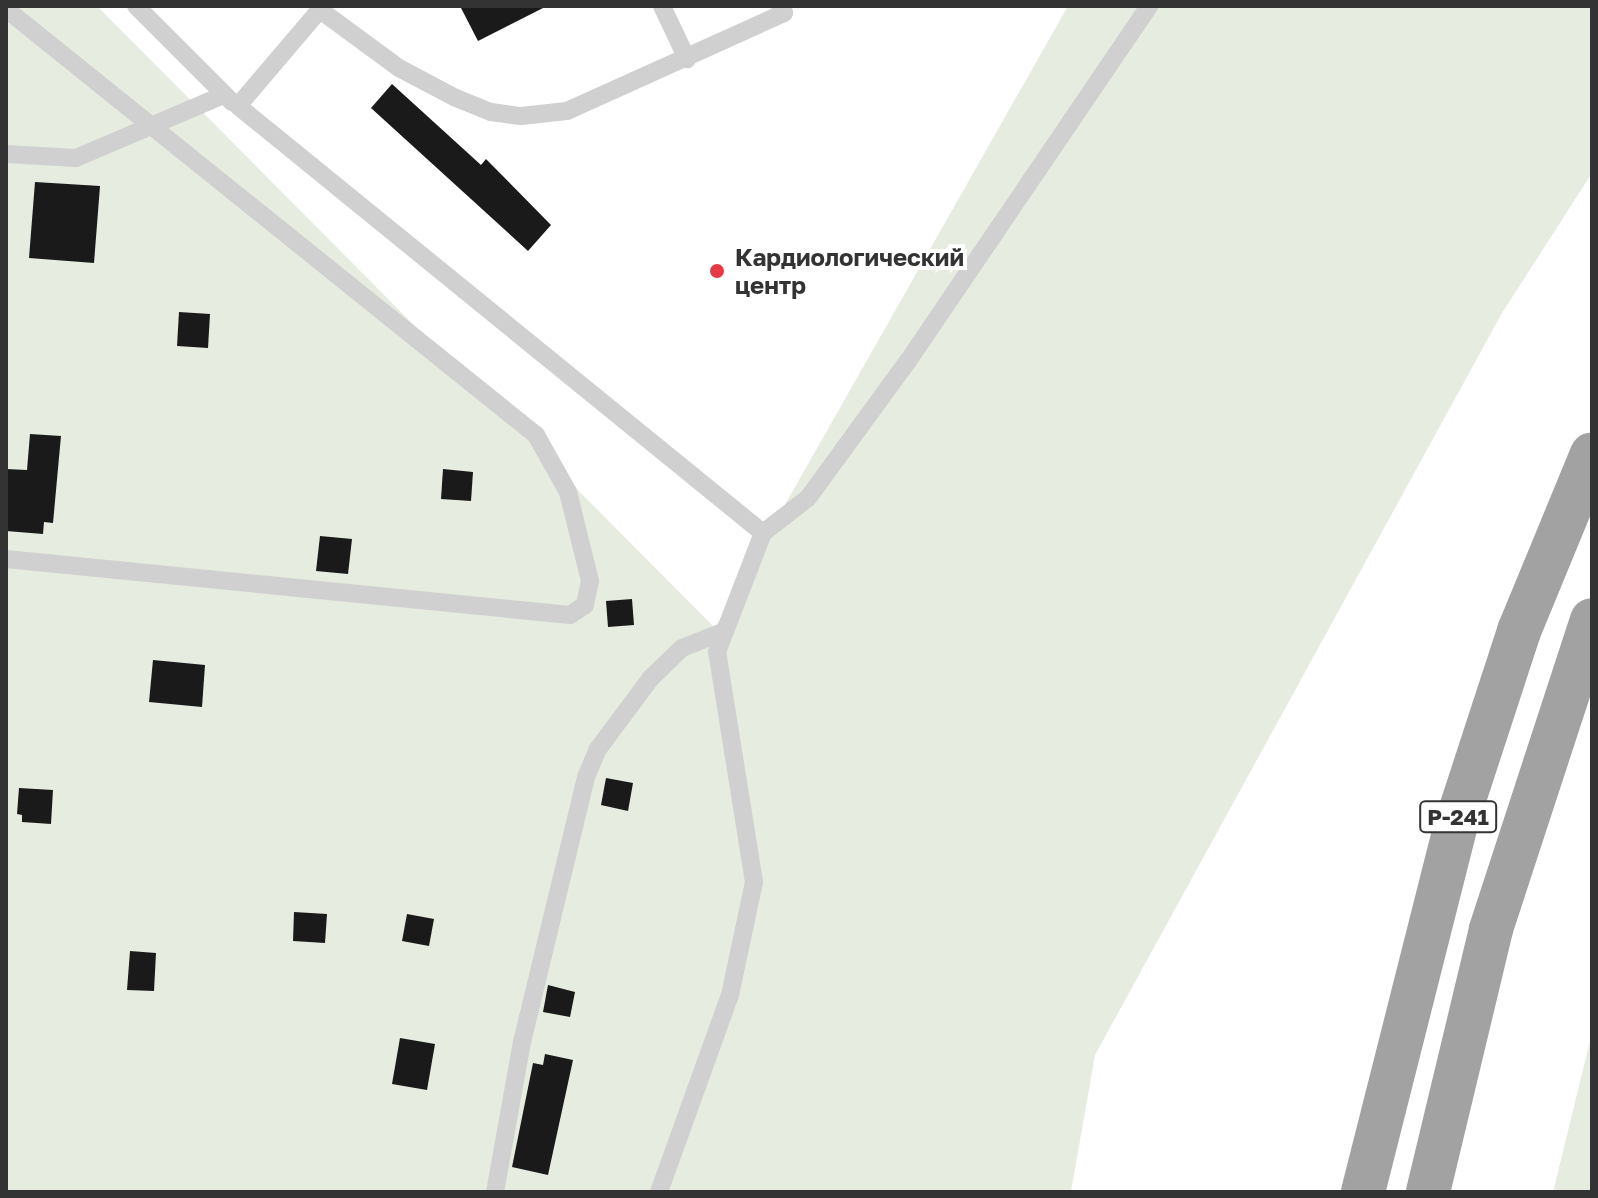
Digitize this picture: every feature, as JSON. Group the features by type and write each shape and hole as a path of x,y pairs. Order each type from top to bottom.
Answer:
{"highway":[{"name":"Р-241","path":"1363,1192 1457,821 1519,631 1592,454"},
{"name":"Р-241","path":"1428,1192 1491,929 1592,620"}],"lane":[{"path":"136,6 231,101 763,533"},
{"path":"662,6 687,59"},
{"path":"6,154 76,158 231,101 321,8 399,68 456,98 491,112 521,116 567,111 784,13 780,6"},
{"path":"659,1192 730,995 754,882 721,696 717,652 763,533 808,498 908,361 1149,6"},
{"path":"6,9 536,435 568,492 590,581 585,605 570,615 6,559"},
{"path":"495,1192 522,1042 586,777 598,749 651,678 682,648 725,631"}],"shaded area":[{"path":"6,6 97,6 715,628 1068,6 1592,6 1592,173 1502,313 1095,1055 1071,1192 6,1192"},
{"path":"1592,1033 1592,1192 1553,1192"}],"building":[{"path":"460,6 547,6 478,41"},
{"path":"392,84 481,165 486,159 551,225 528,251 371,108"},
{"path":"35,182 100,186 94,263 29,258"},
{"path":"179,312 210,314 208,348 177,346"},
{"path":"30,434 61,436 53,523 44,522 43,534 6,531 6,469 27,470"},
{"path":"443,469 473,472 471,501 441,499"},
{"path":"320,536 352,539 348,574 316,571"},
{"path":"632,599 634,625 608,627 606,601"},
{"path":"153,660 205,665 202,707 149,702"},
{"path":"606,778 633,783 628,811 601,805"},
{"path":"19,788 53,790 51,824 22,822 22,815 17,814"},
{"path":"294,912 327,914 325,943 293,941"},
{"path":"407,914 434,919 429,946 402,941"},
{"path":"130,951 156,953 154,991 127,990"},
{"path":"548,985 575,992 570,1017 543,1012"},
{"path":"400,1038 435,1044 427,1090 392,1084"},
{"path":"545,1054 573,1060 548,1175 512,1167 533,1063 543,1065"}],"place":[{"name":"Кардиологический центр","path":"717,271"}]}
